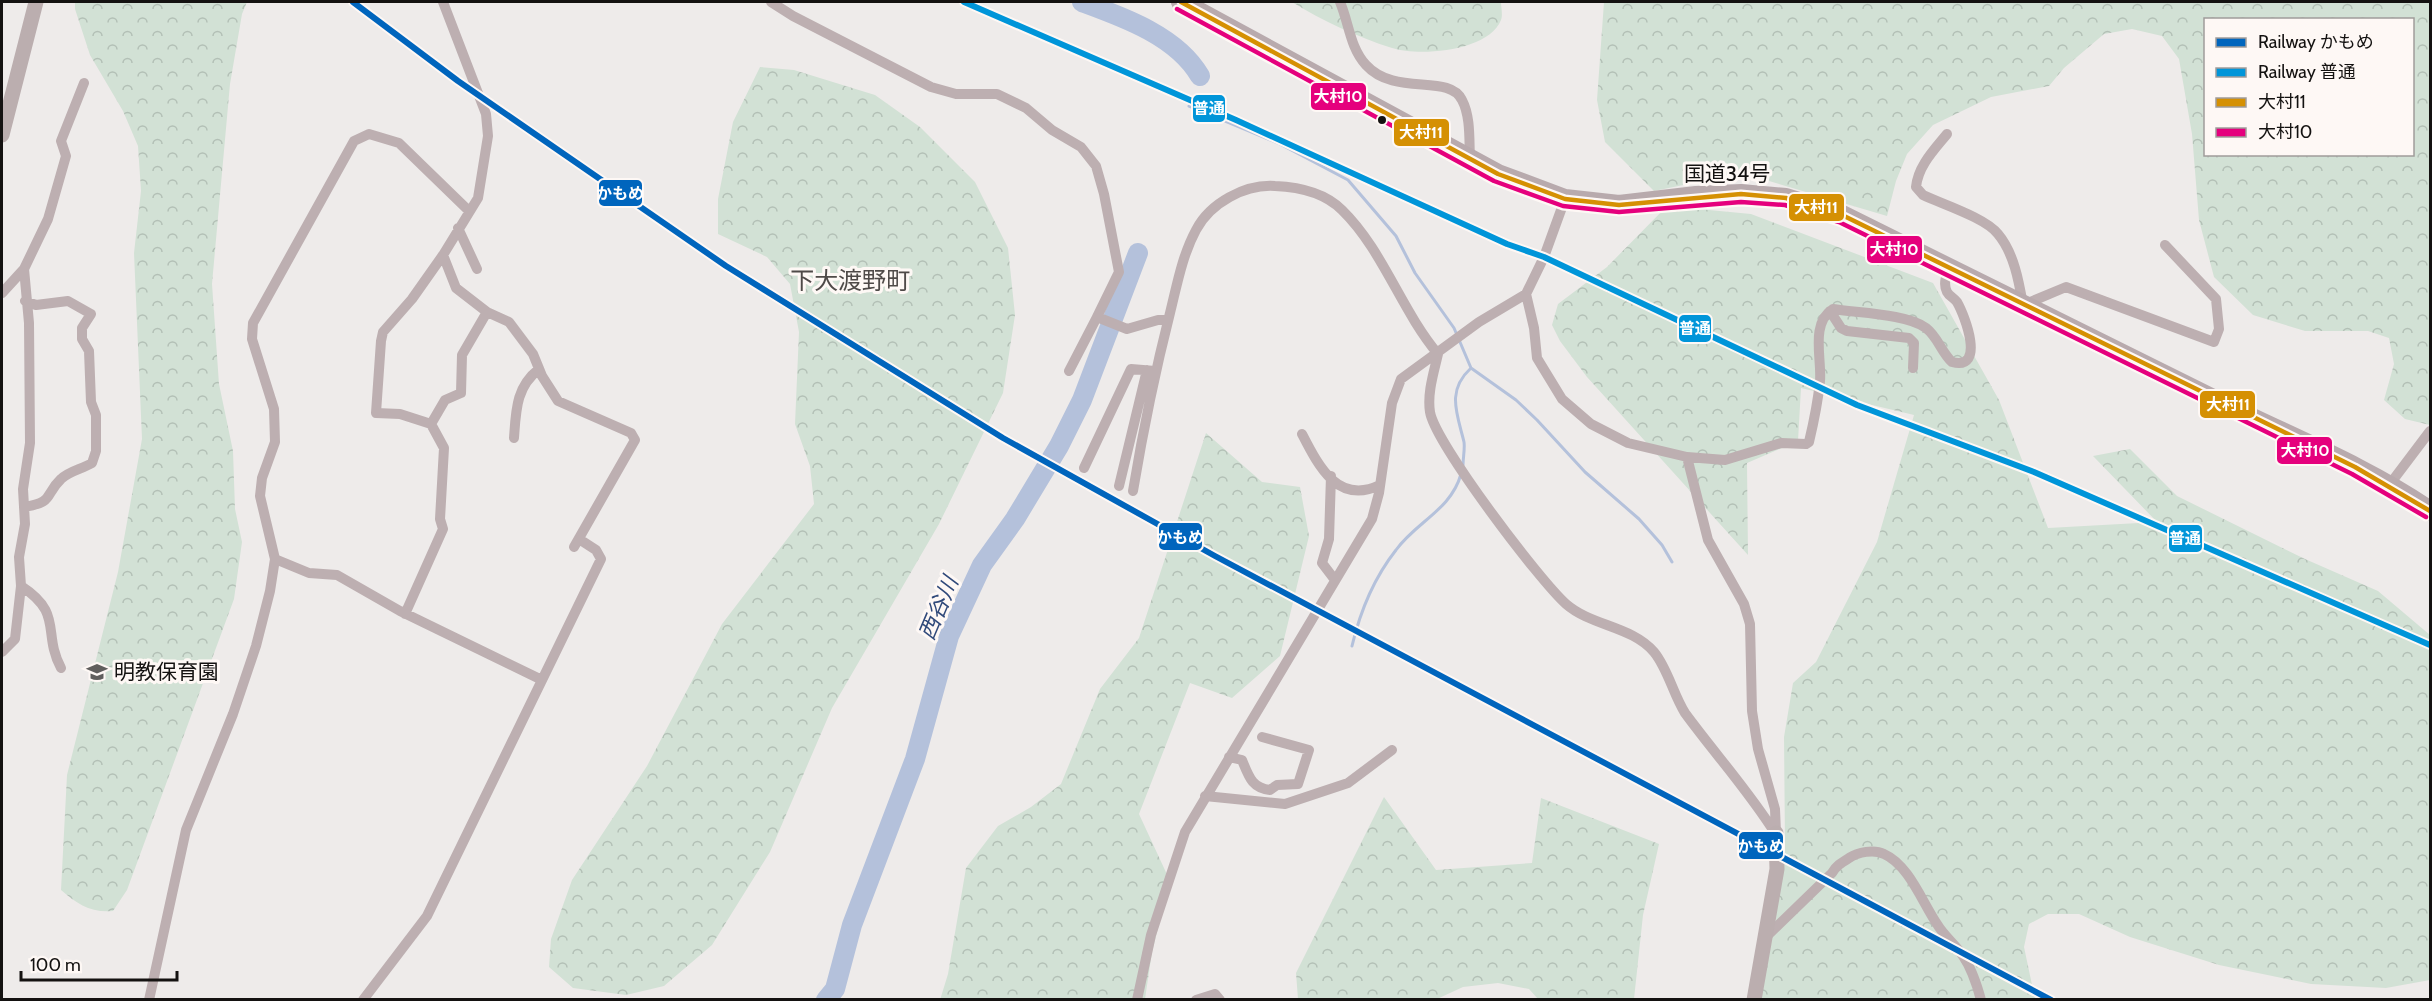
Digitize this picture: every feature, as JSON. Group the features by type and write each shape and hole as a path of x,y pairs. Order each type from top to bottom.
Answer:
{"highway":[{"name":"国道34号","path":"1181,2 1498,174 1565,199 1620,205 1718,195 1786,198 1842,215 2390,484 2430,511"}],"street":[{"path":"2,135 36,2"},
{"path":"405,614 443,529 440,519 444,448 431,424 400,414 376,413 381,341 383,332 412,299 443,255 468,210 478,198 488,136 486,114 443,2"},
{"path":"771,2 793,16 932,87 956,94 998,94 1026,108 1052,130 1081,147 1095,166 1104,194 1119,272 1099,317 1069,371"},
{"path":"1340,2 1357,54 1368,68 1386,80 1406,85 1438,85 1454,89 1462,98 1466,111 1470,159"},
{"path":"2,293 24,270 48,219 66,156 61,141 84,83"},
{"path":"149,999 186,830 256,646 270,591 275,560 260,496 262,478 275,442 274,409 252,339 254,323 354,141 369,134 399,143 468,210"},
{"path":"1947,134 1923,165 1917,177 1916,187 1923,195 1987,225 1998,234 2017,274 2023,305 2066,287 2214,342 2219,321 2216,299 2164,245"},
{"path":"1119,486 1151,371 1168,321 1183,261 1196,228 1216,206 1248,190 1264,185 1292,186 1319,194 1341,209 1363,236 1425,338 1438,354"},
{"path":"1137,999 1151,935 1185,832 1372,519 1380,484 1392,403 1401,380 1479,322 1526,294 1544,257 1565,199"},
{"path":"458,228 477,269"},
{"path":"363,999 427,916 601,559 596,550 577,543 635,440 631,433 558,401 533,354 509,322 488,312 456,288 443,255"},
{"path":"1526,294 1534,328 1537,358 1562,399 1591,424 1628,443 1687,457 1725,460 1781,442 1806,444 1809,442 1820,377 1817,342 1825,318 1833,309 1909,320 1925,327 1937,338 1952,362 1958,364 1966,361 1971,356 1972,348 1965,322 1956,302 1947,292 1945,282 1949,268"},
{"path":"2,658 12,650 15,639 21,586 19,557 25,524 23,489 30,443 29,323 25,301 24,270"},
{"path":"24,507 38,505 48,499 60,480 92,463 97,431 91,402 89,351 82,339 82,328 91,314 68,301 36,304 25,301"},
{"path":"1830,311 1841,328 1847,331 1909,338 1914,343 1913,368"},
{"path":"431,424 445,400 461,393 462,355 488,312"},
{"path":"1099,317 1127,329 1158,320 1168,321"},
{"path":"1438,354 1430,386 1430,412 1440,436 1474,488 1567,605 1637,639 1654,652 1684,711 1749,792 1776,833"},
{"path":"514,438 519,392 528,378 539,369"},
{"path":"1084,468 1131,369 1151,371"},
{"path":"1133,491 1151,371"},
{"path":"2390,484 2430,431"},
{"path":"1302,434 1313,455 1330,476 1346,490 1356,492 1380,484"},
{"path":"1687,457 1708,540 1744,604 1750,624 1752,711 1758,749 1775,809 1777,868 1767,936 1754,999"},
{"path":"1330,476 1329,539 1322,563 1335,580"},
{"path":"275,560 309,573 337,575 405,614 542,680"},
{"path":"21,586 46,607 52,627 55,657 61,668"},
{"path":"2,652 15,639"},
{"path":"1229,757 1242,760 1250,780 1259,789 1270,790 1277,784 1298,784 1310,750 1262,736"},
{"path":"1205,796 1285,804 1348,783 1392,750"},
{"path":"1767,936 1832,873 1835,867 1852,856 1866,852 1883,853 1902,869 1938,926 1963,956 1978,986 1981,999"},
{"path":"1196,999 1215,994 1220,999"}],"green space":[{"path":"75,2 247,2 242,14 230,84 212,284 219,384 233,451 235,509 242,542 234,599 127,890 113,911 91,909 61,890 67,775 118,572 142,439 134,253 141,191 138,146 123,111 90,55 75,9"},
{"path":"1292,2 1501,2 1502,16 1494,30 1483,39 1469,45 1436,51 1404,51 1366,39"},
{"path":"1604,2 2430,2 2430,425 2405,419 2384,400 2394,364 2389,338 2368,331 2305,331 2253,315 2214,277 2199,220 2192,134 2179,59 2162,36 2132,29 2104,34 2064,68 2049,86 1991,97 1933,125 1907,154 1896,181 1887,216 1742,173 1654,191 1605,142 1597,100"},
{"path":"760,67 794,70 875,95 920,127 975,182 1008,248 1015,315 1003,393 939,524 832,708 770,852 712,945 664,986 626,995 573,988 549,967 551,939 572,880 647,766 722,624 814,504 810,466 795,424 799,332 790,284 767,257 718,234 718,199 733,122"},
{"path":"1667,206 1751,214 1933,283 1999,400 2048,528 2157,522 2093,456 2130,449 2177,496 2305,559 2378,591 2430,635 2430,980 2386,988 2311,984 2219,965 2130,937 2079,914 2048,914 2029,924 2024,947 2035,999 1751,999 1765,946 1785,844 1784,737 1793,683 1816,662 1877,542 1914,415 1801,388 1798,441 1747,463 1748,555 1587,377 1560,341 1552,325 1558,304 1607,267"},
{"path":"1206,433 1262,482 1300,487 1309,536 1280,656 1232,698 1190,683 1139,814 1170,881 1152,952 1145,999 940,1000 948,974 966,868 998,826 1031,807 1061,784 1100,689 1139,638"},
{"path":"1384,797 1436,870 1532,863 1541,798 1659,844 1643,915 1634,999 1538,999 1529,989 1498,983 1463,987 1437,999 1298,999 1296,973"}],"waterway":[{"name":"西谷川","path":"1082,2 1131,21 1163,39 1178,50 1200,76"},
{"path":"1189,106 1278,143 1348,180 1396,236 1415,273 1454,328 1471,368 1516,400 1537,420 1585,472 1639,519 1662,545 1672,562"},
{"name":"西谷川","path":"826,1000 835,989 852,925 915,759 949,636 982,565 1015,519 1059,446 1082,400 1138,253"},
{"path":"1463,465 1464,442 1457,412 1456,394 1458,385 1471,368"},
{"path":"1352,646 1364,608 1381,572 1404,540 1449,497 1461,474"}],"rail line":[{"name":"かもめ","path":"353,2 458,81 726,266 1003,438 1215,556 2051,1000"},
{"name":"普通","path":"964,2 1236,120 1507,244 1544,257 1857,405 2034,472 2430,645"}],"transit line":[{"name":"大村11","path":"1181,2 1498,174 1565,199 1619,205 1741,194 1786,198 1842,215 2355,467 2430,511"},
{"name":"大村10","path":"1177,9 1494,181 1563,206 1619,212 1741,202 1785,205 1839,222 2352,474 2426,517"}],"place":[{"name":"明教保育園","path":"97,672"}],"district":[{"name":"下大渡野町","path":"850,281"}]}
